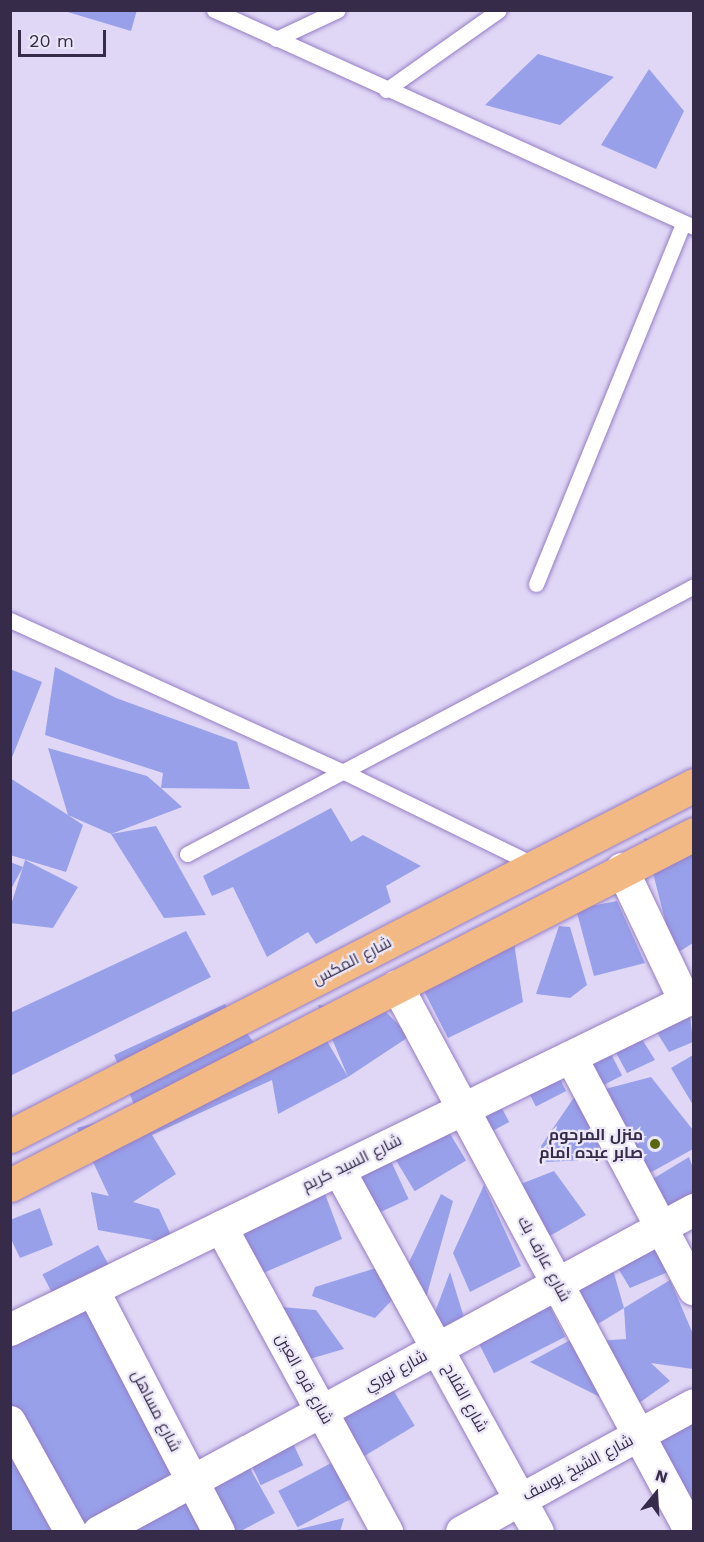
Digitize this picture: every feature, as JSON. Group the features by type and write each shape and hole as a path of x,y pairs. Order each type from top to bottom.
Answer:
{"main road":[{"name":"شارع المكس","path":"10,1136 693,784"},
{"path":"10,1185 693,834"}],"street":[{"path":"622,869 689,999"},
{"name":"شارع عارف بك","path":"397,986 691,1532"},
{"name":"شارع السيد كريم","path":"10,1330 689,999"},
{"path":"571,1057 693,1289"},
{"name":"شارع الفلاح","path":"339,1170 538,1532"},
{"name":"شارع نوري","path":"99,1532 693,1210"},
{"name":"شارع قره العين","path":"222,1227 387,1532"},
{"name":"شارع مساهل","path":"93,1290 219,1532"},
{"name":"شارع الشيخ يوسف","path":"462,1532 693,1406"},
{"path":"10,1422 70,1532"}],"lane":[{"path":"214,10 386,90 688,225 536,584"},
{"path":"276,39 338,10"},
{"path":"386,90 490,13"},
{"path":"187,854 693,586"},
{"path":"10,620 342,771 536,866"}],"building":[{"path":"61,10 137,10 131,31"},
{"path":"538,54 614,77 560,125 485,105"},
{"path":"649,69 684,111 656,169 601,145"},
{"path":"55,667 116,698 237,742 250,789 161,788 163,773 45,735"},
{"path":"10,669 42,682 11,760 10,760"},
{"path":"48,748 147,776 182,807 111,834 68,815"},
{"path":"10,778 83,825 66,872 10,855"},
{"path":"331,808 351,842 363,835 421,866 386,886 391,902 316,944 308,932 267,957 233,887 212,896 203,876"},
{"path":"156,826 206,915 164,918 111,834"},
{"path":"644,838 687,852 693,848 693,943 674,955"},
{"path":"25,860 78,887 53,928 10,923 10,908"},
{"path":"10,862 23,867 10,891"},
{"path":"617,901 645,963 594,976 576,909"},
{"path":"559,926 570,927 587,985 570,998 536,994"},
{"path":"186,931 211,977 10,1076 10,1013"},
{"path":"513,936 523,1002 448,1038 423,989"},
{"path":"225,1004 270,1064 313,1017 348,1077 278,1114 272,1080 152,1135 176,1174 133,1202 159,1209 172,1237 164,1242 98,1230 91,1192 109,1196 77,1128 137,1112 114,1055"},
{"path":"318,1005 385,1011 410,1036 348,1077"},
{"path":"690,1015 693,1042 669,1052 656,1031"},
{"path":"640,1036 655,1060 627,1073 614,1049"},
{"path":"608,1048 622,1076 599,1087 585,1060"},
{"path":"693,1055 693,1105 671,1068"},
{"path":"558,1075 566,1091 536,1106 528,1090"},
{"path":"651,1077 693,1130 693,1149 648,1174 590,1093"},
{"path":"577,1093 605,1159 546,1162 541,1146"},
{"path":"497,1099 509,1122 486,1134 474,1111"},
{"path":"446,1127 466,1160 415,1191 395,1158"},
{"path":"689,1157 693,1168 693,1193 661,1211 646,1183"},
{"path":"390,1159 409,1199 371,1217 352,1177"},
{"path":"554,1171 586,1215 543,1240 518,1185"},
{"path":"484,1185 521,1266 470,1292 453,1253"},
{"path":"322,1186 342,1239 261,1274 235,1228"},
{"path":"441,1194 453,1201 424,1305 405,1271"},
{"path":"40,1208 53,1245 20,1258 10,1237 10,1220"},
{"path":"650,1238 668,1272 630,1288 613,1260"},
{"path":"98,1245 112,1271 56,1301 42,1275"},
{"path":"611,1263 624,1308 598,1324 573,1283"},
{"path":"376,1268 392,1300 375,1318 312,1296 315,1287"},
{"path":"450,1272 466,1324 440,1333 434,1315"},
{"path":"670,1280 693,1334 693,1369 651,1363 670,1381 635,1406 597,1341 626,1339 624,1308"},
{"path":"91,1302 183,1477 80,1532 10,1404 10,1343"},
{"path":"548,1303 565,1337 494,1373 477,1339"},
{"path":"281,1307 316,1310 344,1349 306,1360"},
{"path":"574,1338 604,1399 530,1362"},
{"path":"392,1388 415,1426 359,1459 336,1421"},
{"path":"693,1419 693,1507 655,1440"},
{"path":"291,1439 303,1465 261,1485 248,1459"},
{"path":"10,1447 58,1532 10,1532"},
{"path":"333,1462 352,1498 298,1527 278,1491"},
{"path":"247,1463 275,1513 239,1532 228,1532 202,1487"},
{"path":"191,1492 211,1532 117,1532"},
{"path":"344,1518 340,1532 292,1532 292,1531"}],"place":[{"name":"منزل المرحوم صابر عبده امام","path":"655,1144"}]}
